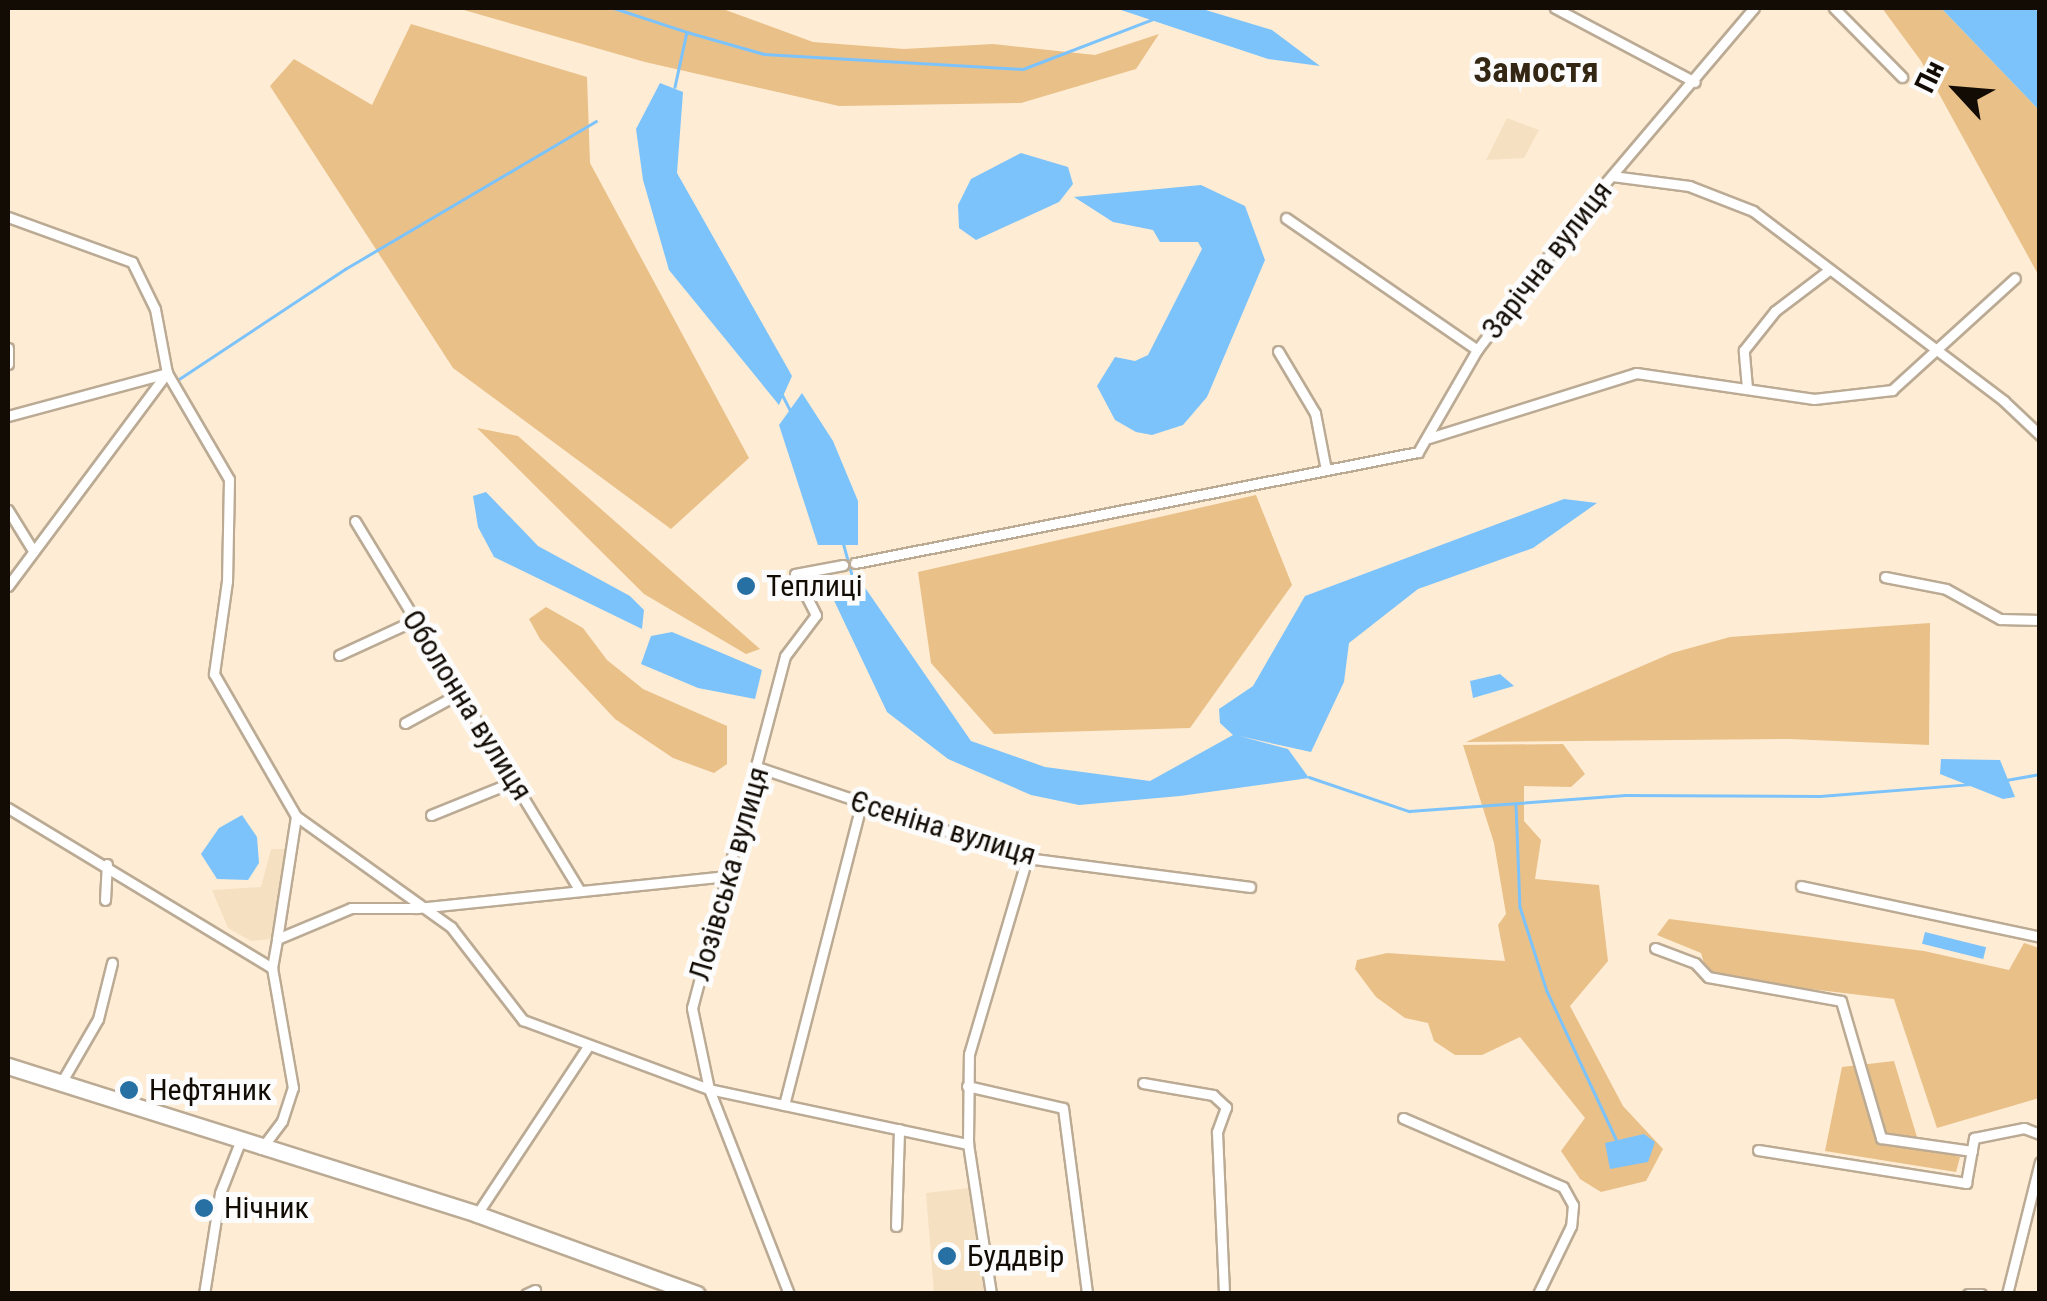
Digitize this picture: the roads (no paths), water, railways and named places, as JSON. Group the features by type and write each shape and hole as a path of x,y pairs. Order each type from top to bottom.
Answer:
{"highway":[{"path":"8,1066 261,1149 477,1214 697,1294"}],"street":[{"path":"1555,8 1695,82"},
{"name":"Зарічна вулиця","path":"1428,438 1477,350 1612,176 1754,8"},
{"path":"1834,8 1902,77"},
{"path":"1612,176 1690,186 1753,211 2040,435"},
{"path":"8,216 132,262 155,309 167,373 229,479 227,581 214,674 296,816 417,908 451,927 523,1020 709,1089 968,1144"},
{"path":"1286,218 1477,350"},
{"path":"1747,388 1744,350 1775,312 1829,270"},
{"path":"855,563 1418,452 1428,438 1636,373 1814,399 1892,390 1938,354 2015,278"},
{"path":"8,348 8,364"},
{"path":"1278,352 1315,413 1326,470"},
{"path":"8,416 167,373"},
{"path":"8,586 32,549 76,502 167,373"},
{"path":"8,510 32,549"},
{"name":"Оболонна вулиця","path":"354,521 580,889"},
{"name":"Лозівська вулиця","path":"790,1294 709,1089 692,1008 726,876 760,768 785,656 816,616 796,574 843,565"},
{"path":"1885,578 1946,589 2000,619 2040,620"},
{"path":"339,655 413,621"},
{"path":"405,724 460,693"},
{"name":"Єсеніна вулиця","path":"760,768 1027,858 1250,887"},
{"path":"431,815 515,782"},
{"path":"784,1105 861,805"},
{"path":"8,808 107,864 272,968"},
{"path":"261,1149 282,1121 293,1088 272,968 296,816"},
{"path":"991,1294 968,1144 968,1086 986,998 1027,858"},
{"path":"105,900 107,864"},
{"path":"277,939 351,908 417,908 726,876"},
{"path":"1801,886 2040,937"},
{"path":"1655,948 1694,963 1708,977 1841,1001 1881,1138 1972,1151"},
{"path":"61,1083 98,1019 112,963"},
{"path":"477,1214 589,1045"},
{"path":"1143,1083 1214,1095 1226,1107 1217,1132 1224,1294"},
{"path":"968,1086 1063,1108 1087,1294"},
{"path":"1403,1118 1563,1187 1573,1205 1571,1226 1538,1294"},
{"path":"1758,1150 1966,1182 1974,1138 2024,1128 2040,1134"},
{"path":"896,1226 899,1130"},
{"path":"207,1292 220,1192 240,1142"},
{"path":"2007,1294 2040,1162"},
{"path":"1968,1294 1982,1294"}],"water":[{"path":"1115,8 1199,8 1272,30 1320,66 1268,59"},
{"path":"1941,8 2034,8 2039,13 2039,110"},
{"path":"660,83 683,92 677,173 792,376 779,405 669,270 643,180 636,129"},
{"path":"1021,153 1068,167 1073,184 1059,202 976,240 959,228 958,205 971,179"},
{"path":"1201,185 1245,206 1265,260 1207,397 1183,425 1152,435 1136,432 1115,420 1097,386 1115,357 1135,361 1148,355 1202,249 1198,242 1160,242 1153,230 1113,222 1074,197"},
{"path":"802,393 833,441 858,501 858,545 818,545 779,425"},
{"path":"486,492 538,546 630,596 644,610 642,629 494,557 478,527 473,496"},
{"path":"1564,499 1597,503 1533,548 1418,589 1349,643 1344,682 1311,752 1239,736 1288,749 1309,778 1180,796 1079,805 1031,795 948,759 887,712 829,590 859,579 971,741 1045,767 1150,781 1233,735 1220,723 1219,709 1253,686 1305,596"},
{"path":"672,632 762,670 755,699 698,688 641,664 651,636"},
{"path":"1500,674 1514,686 1473,698 1470,681"},
{"path":"1941,759 2000,760 2015,797 2003,799 1940,774"},
{"path":"242,815 257,837 259,863 248,880 217,879 201,854 219,828"},
{"path":"1925,932 1986,947 1983,959 1922,944"},
{"path":"1644,1134 1655,1142 1648,1162 1610,1169 1605,1143"}],"waterway":[{"path":"614,8 687,32 675,87"},
{"path":"687,32 764,54 1023,69 1156,18"},
{"path":"179,379 345,269 596,121"},
{"path":"782,394 790,410"},
{"path":"843,542 854,582"},
{"path":"2006,780 2040,774"},
{"path":"1309,777 1409,811 1625,795 1820,796 1974,784"},
{"path":"1516,804 1520,907 1547,991 1617,1141"}],"place":[{"name":"Теплиці","path":"746,586"},
{"name":"Нефтяник","path":"129,1090"},
{"name":"Нічник","path":"204,1208"},
{"name":"Буддвір","path":"947,1256"}],"district":[{"name":"Замостя","path":"1536,71"}]}
